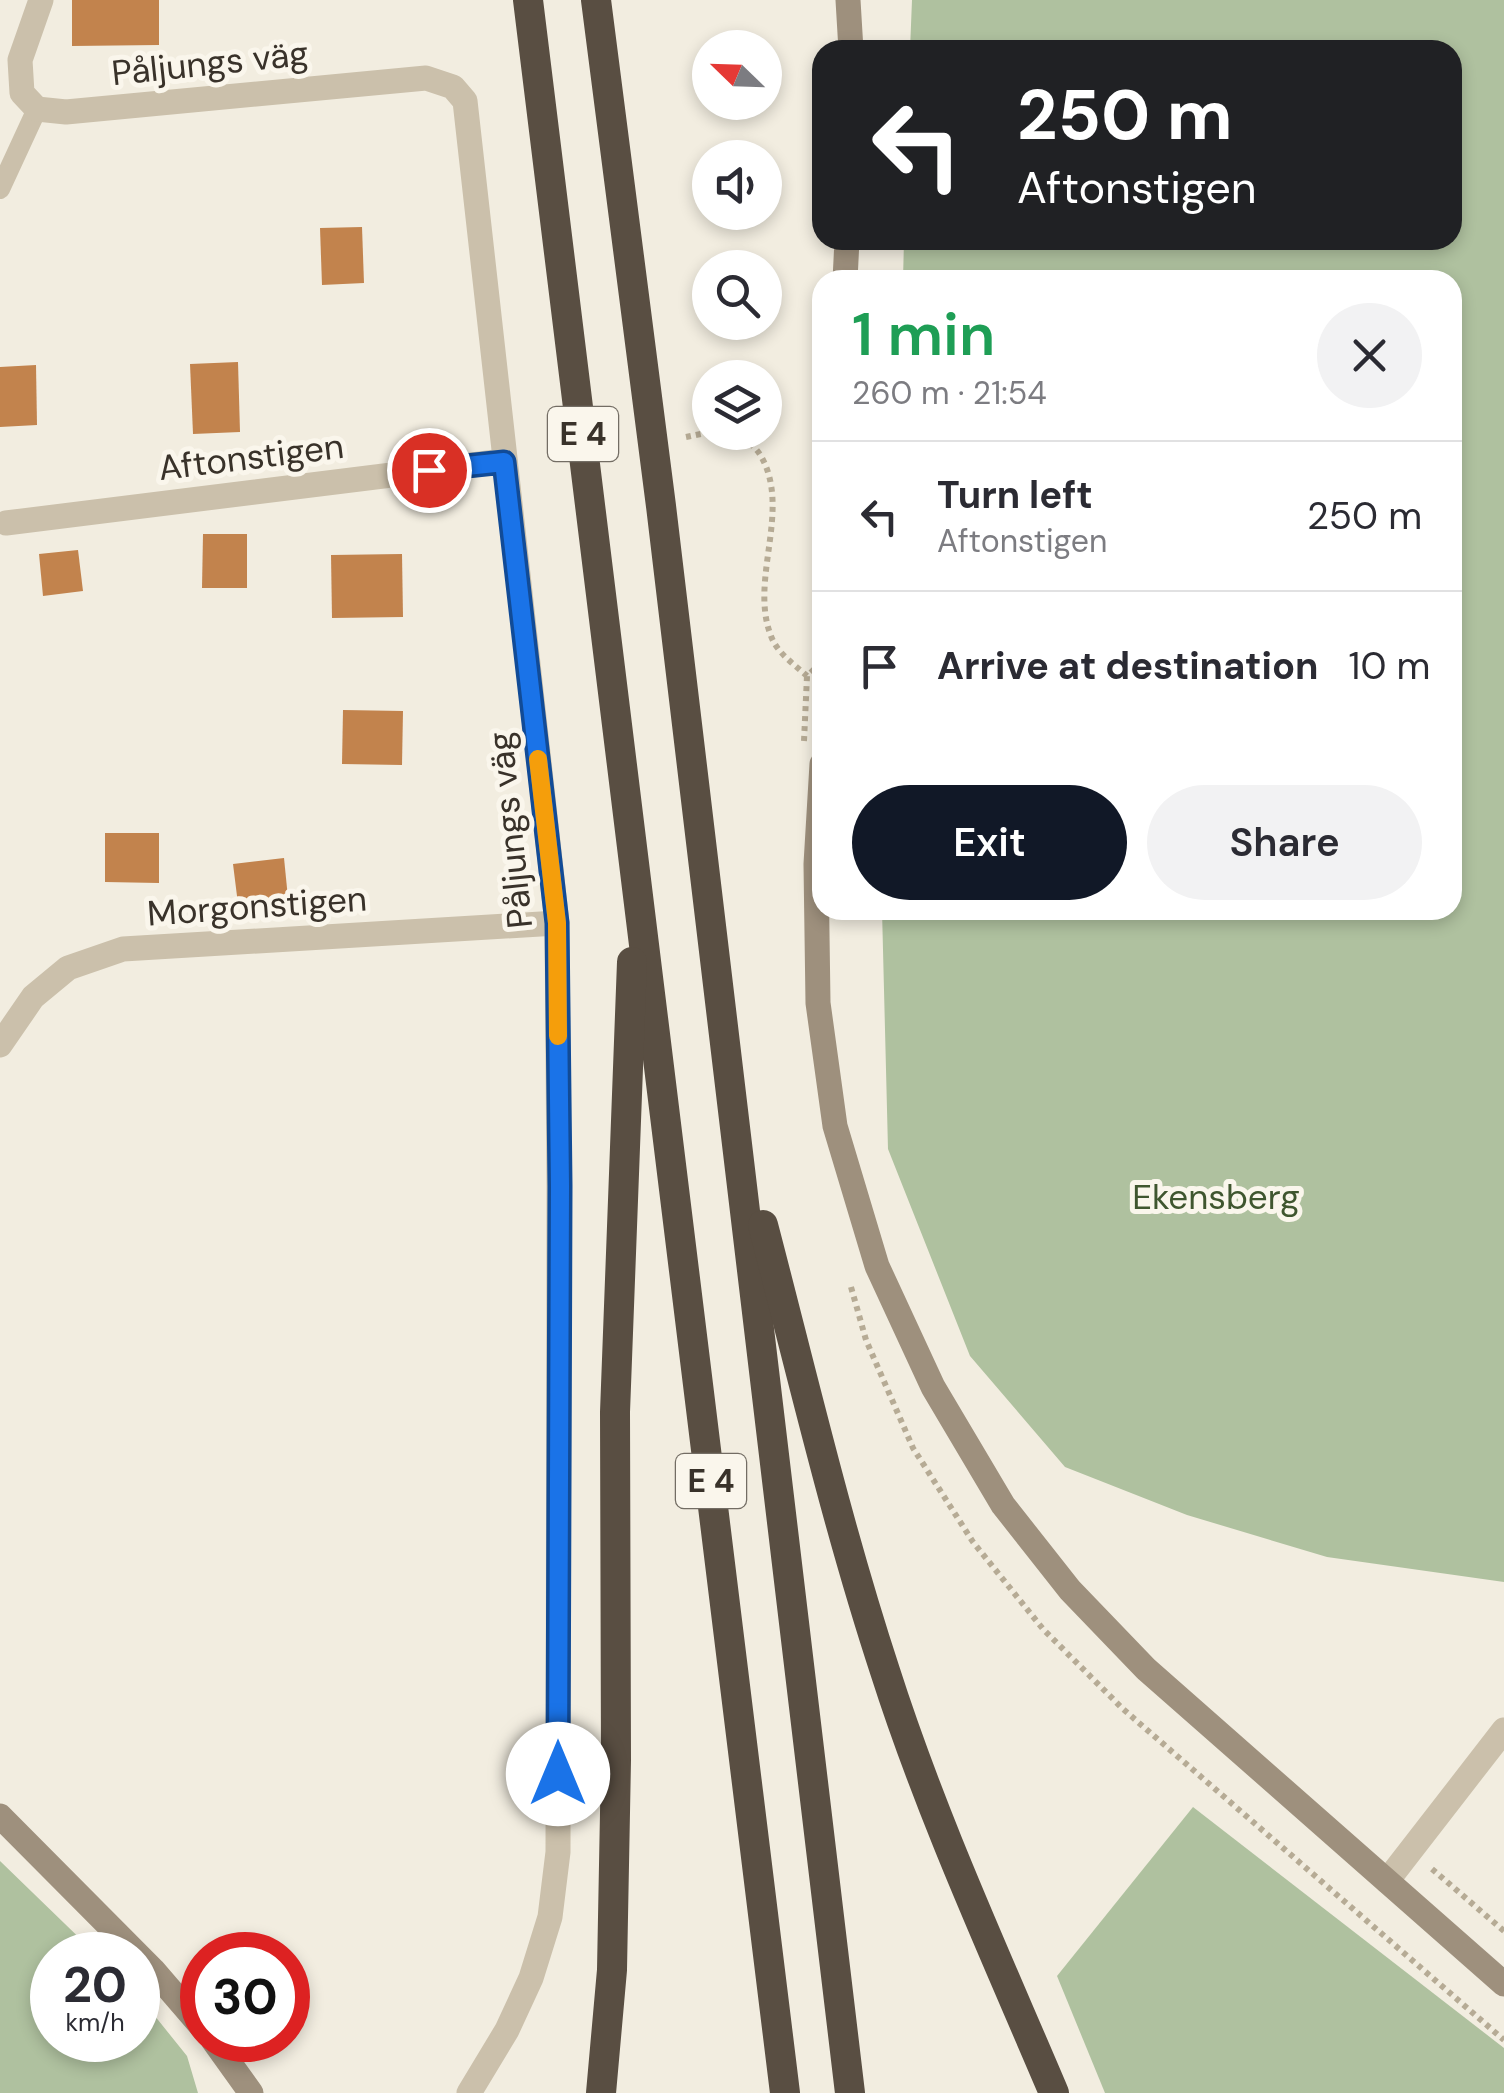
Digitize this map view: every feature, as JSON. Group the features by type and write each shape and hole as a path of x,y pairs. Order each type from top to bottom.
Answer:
{"highway":[{"name":"E 4","path":"528,0 784,2093"},
{"name":"E 4","path":"596,0 663,526 850,2093"},
{"path":"602,2093 612,1970 615,1412 635,869"},
{"path":"734,1116 884,1671 962,1878 1054,2093"}],"main road":[{"path":"848,0 850,40"},
{"path":"817,920 818,1004 834,1126 877,1266 933,1388 1003,1505 1070,1590 1146,1668 1504,1984"},
{"path":"0,1816 180,2001"},
{"path":"228,2062 251,2093"}],"street":[{"path":"37,109 22,94 20,60 41,0"},
{"name":"Påljungs väg","path":"37,109 66,112 426,78 452,86 465,101 557,923 560,1186 558,1852 550,1917 531,1978 507,2030 470,2093"},
{"name":"Aftonstigen","path":"6,524 504,462"},
{"name":"Morgonstigen","path":"0,1045 33,997 68,968 123,949 557,923"},
{"path":"1387,1881 1504,1730"}],"lane":[{"path":"0,189 37,109"}],"path":[{"path":"686,437 692,436"},
{"path":"756,450 769,478 772,505 766,618 781,652 807,676 812,745"},
{"path":"807,676 812,671"},
{"path":"847,1274 866,1340 913,1448 973,1542 1043,1630 1123,1710 1504,2040"},
{"path":"1412,1851 1504,1931"}],"green space":[{"name":"Ekensberg","path":"912,0 1504,0 1504,1582 1327,1557 1187,1515 1065,1467 970,1356 888,1149 882,920 1462,920 1462,270 903,270 904,250 1462,250 1462,40 910,40"},
{"path":"1193,1807 1504,2048 1504,2093 1105,2093 1057,1976"},
{"path":"0,1861 73,1932 30,1932 30,2062 160,2062 160,2022 180,2047 180,2062 189,2062 198,2093 0,2093"}],"building":[{"path":"72,0 159,0 159,45 72,46"},
{"path":"362,227 364,283 322,285 320,228"},
{"path":"238,362 240,432 193,434 190,364"},
{"path":"36,365 37,425 0,427 0,367"},
{"path":"203,534 247,534 247,588 202,588"},
{"path":"78,550 83,591 43,596 39,554"},
{"path":"402,554 403,617 332,618 331,555"},
{"path":"343,710 403,711 402,765 342,764"},
{"path":"105,833 159,833 159,883 105,882"},
{"path":"284,858 288,898 238,904 233,864"}],"slow traffic":[{"path":"538,759 557,923 558,1036"}],"route":[{"path":"429,470 504,462 557,923 558,1774"}]}
